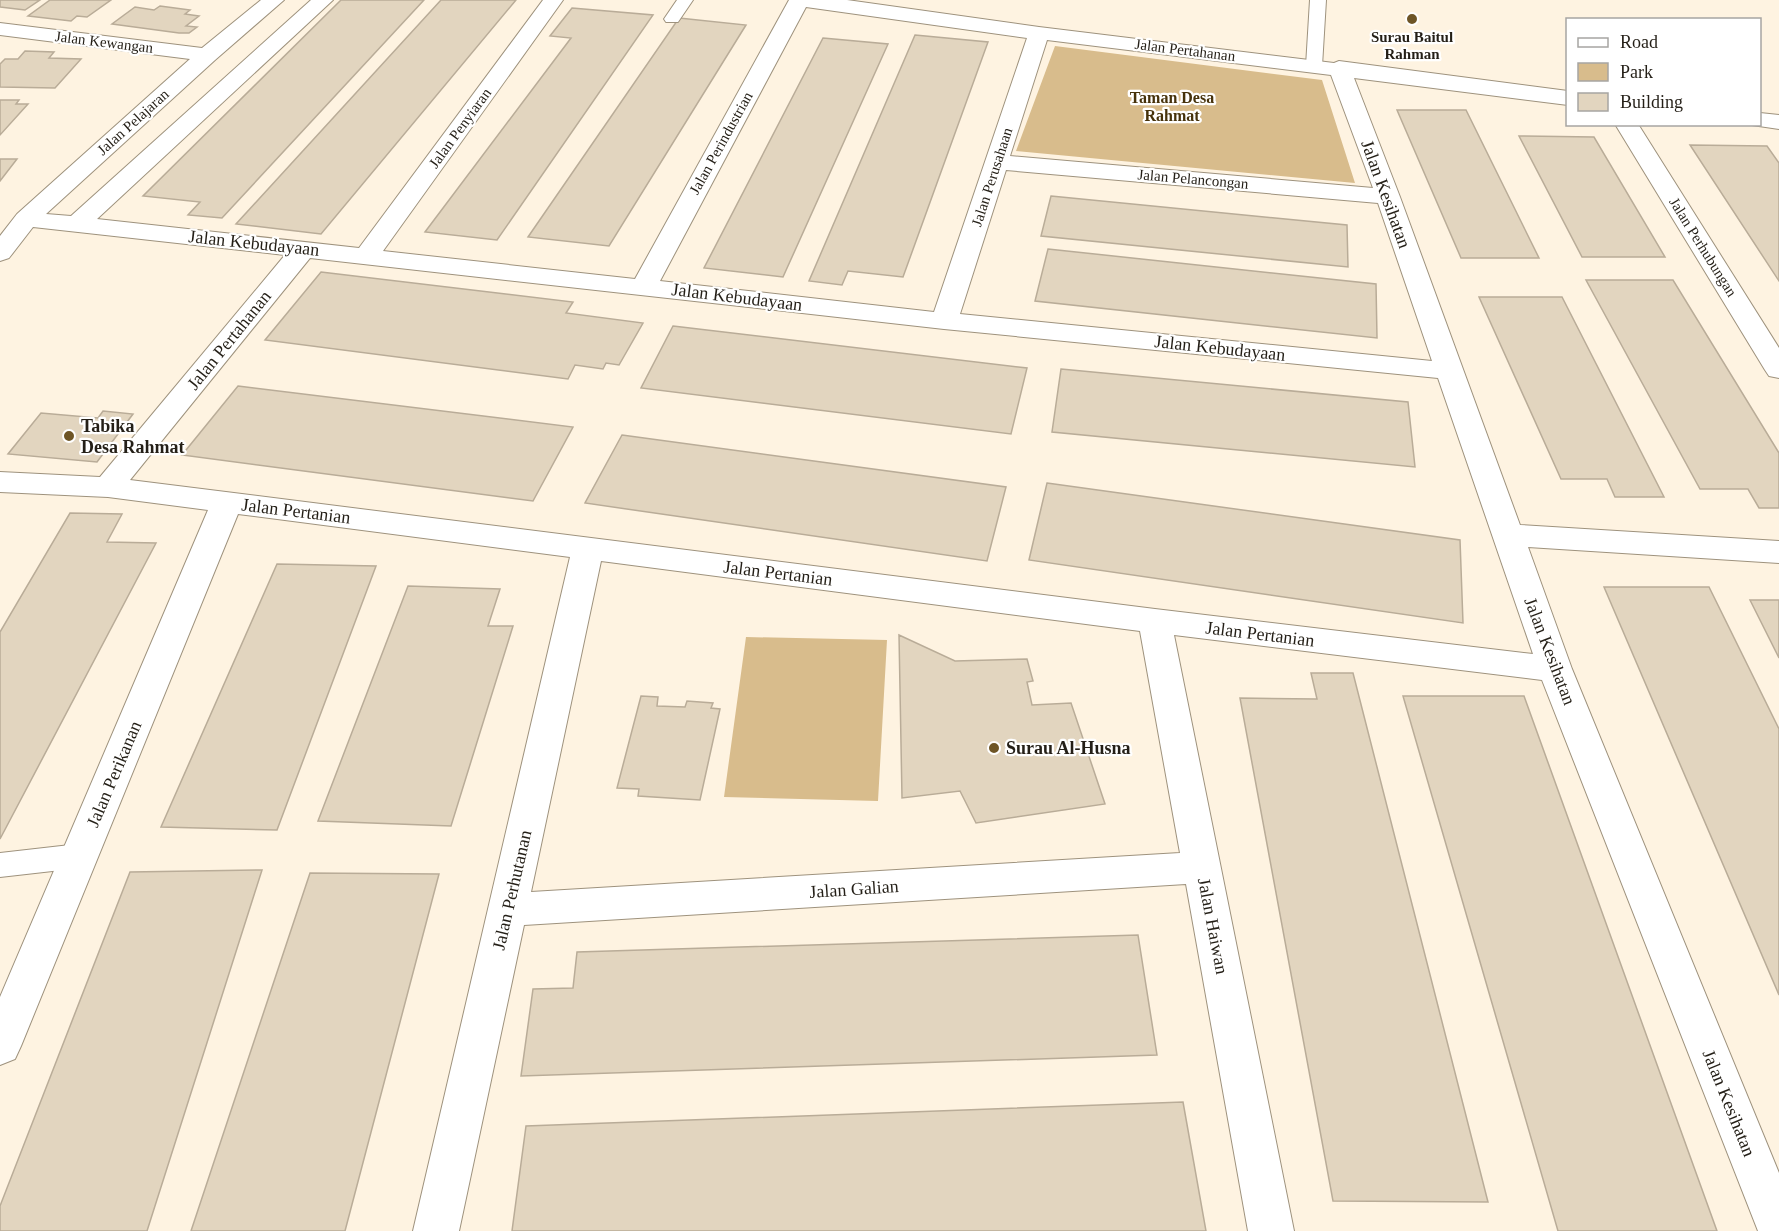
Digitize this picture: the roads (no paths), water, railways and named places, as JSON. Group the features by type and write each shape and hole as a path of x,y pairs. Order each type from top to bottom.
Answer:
{"street":[{"name":"Jalan Pelajaran","path":"0,253 26,219 207,55 274,0"},
{"path":"77,224 323,0"},
{"name":"Jalan Penyiaran","path":"366,255 553,0"},
{"name":"Jalan Pertahanan","path":"801,0 1039,33 1566,98"},
{"name":"Jalan Perindustrian","path":"644,286 801,0"},
{"name":"Jalan Kewangan","path":"0,29 207,55"},
{"name":"Jalan Perusahaan","path":"944,321 1039,33"},
{"name":"Jalan Kesihatan","path":"1327,67 1388,197 1555,669 1779,1228"},
{"path":"1761,120 1779,122"},
{"name":"Jalan Perhubungan","path":"1627,126 1779,370"},
{"name":"Jalan Pelancongan","path":"998,162 1388,197"},
{"name":"Jalan Kebudayaan","path":"26,219 944,321 1448,371"},
{"name":"Jalan Pertahanan","path":"108,487 304,249"},
{"name":"Jalan Pertanian","path":"0,482 108,487 1155,621 1555,669"},
{"name":"Jalan Perikanan","path":"0,1046 227,502"},
{"path":"1507,535 1779,552"},
{"name":"Jalan Perhutanan","path":"436,1231 588,548"},
{"name":"Jalan Haiwan","path":"1155,621 1271,1231"},
{"name":"Jalan Galian","path":"507,910 1201,867"}],"lane":[{"path":"672,19 685,0"},
{"path":"1318,0 1327,67"},
{"path":"0,865 79,856"}],"place":[{"name":"Surau Baitul Rahman","path":"1412,19"},
{"name":"Tabika Desa Rahmat","path":"69,436"},
{"name":"Surau Al-Husna","path":"994,748"}],"district":[{"name":"Taman Desa Rahmat","path":"1172,106"}]}
